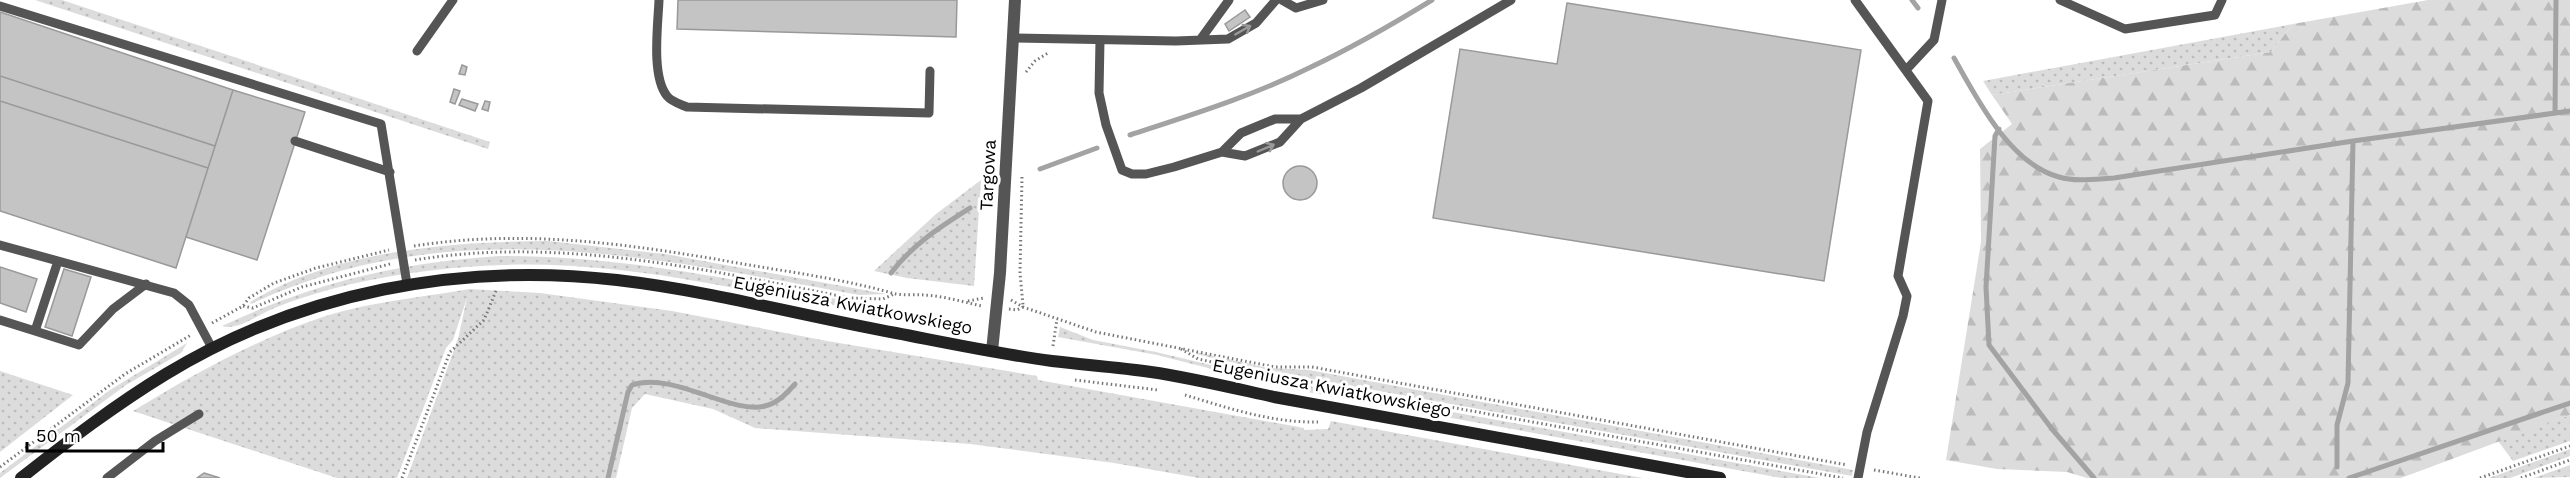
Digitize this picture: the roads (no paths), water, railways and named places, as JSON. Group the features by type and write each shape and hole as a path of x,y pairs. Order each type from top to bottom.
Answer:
{"main road":[{"name":"Eugeniusza Kwiatkowskiego","path":"21,478 95,420 167,373 251,330 309,308 407,284 495,275 574,276 663,286 992,351 1201,380 1274,398 1720,478"}],"street":[{"name":"Targowa","path":"992,351 1000,273 1015,0"}],"lane":[{"path":"417,51 453,0"},
{"path":"659,0 657,68 666,96 687,107 929,113 930,71"},
{"path":"1200,40 1229,0"},
{"path":"1013,38 1228,39 1256,22 1276,0"},
{"path":"1282,0 1296,8 1323,0"},
{"path":"1100,40 1099,93 1106,125 1122,170 1132,174 1146,174 1222,152 1245,156 1280,142 1301,119 1362,88 1511,0"},
{"path":"1855,0 1928,101 1898,276 1907,296 1867,432 1858,478"},
{"path":"1906,70 1934,40 1942,0"},
{"path":"2060,0 2125,29 2215,15 2222,0"},
{"path":"0,6 381,124 407,284"},
{"path":"1222,152 1241,133 1275,119 1301,119"},
{"path":"295,141 390,172"},
{"path":"0,245 174,293 189,305 212,348"},
{"path":"35,331 58,261"},
{"path":"0,320 79,345 113,309 146,284"},
{"path":"107,478 156,441 199,414"}],"waterway":[{"path":"1130,135 1267,87 1327,59 1432,0"},
{"path":"1912,0 1918,8"},
{"path":"2555,113 2556,0"},
{"path":"1954,58 1984,110 2010,144 2025,159 2041,170 2072,179 2114,178 2353,141 2570,111"},
{"path":"1999,129 1995,136 1986,287 1989,345 2052,429 2094,478"},
{"path":"2337,467 2337,425 2348,383 2353,141"},
{"path":"1040,169 1097,148"},
{"path":"891,273 918,245 970,208"},
{"path":"608,478 628,392 632,385 648,382 665,384 736,405 751,407 774,403 795,384"},
{"path":"2349,478 2570,403"}]}
